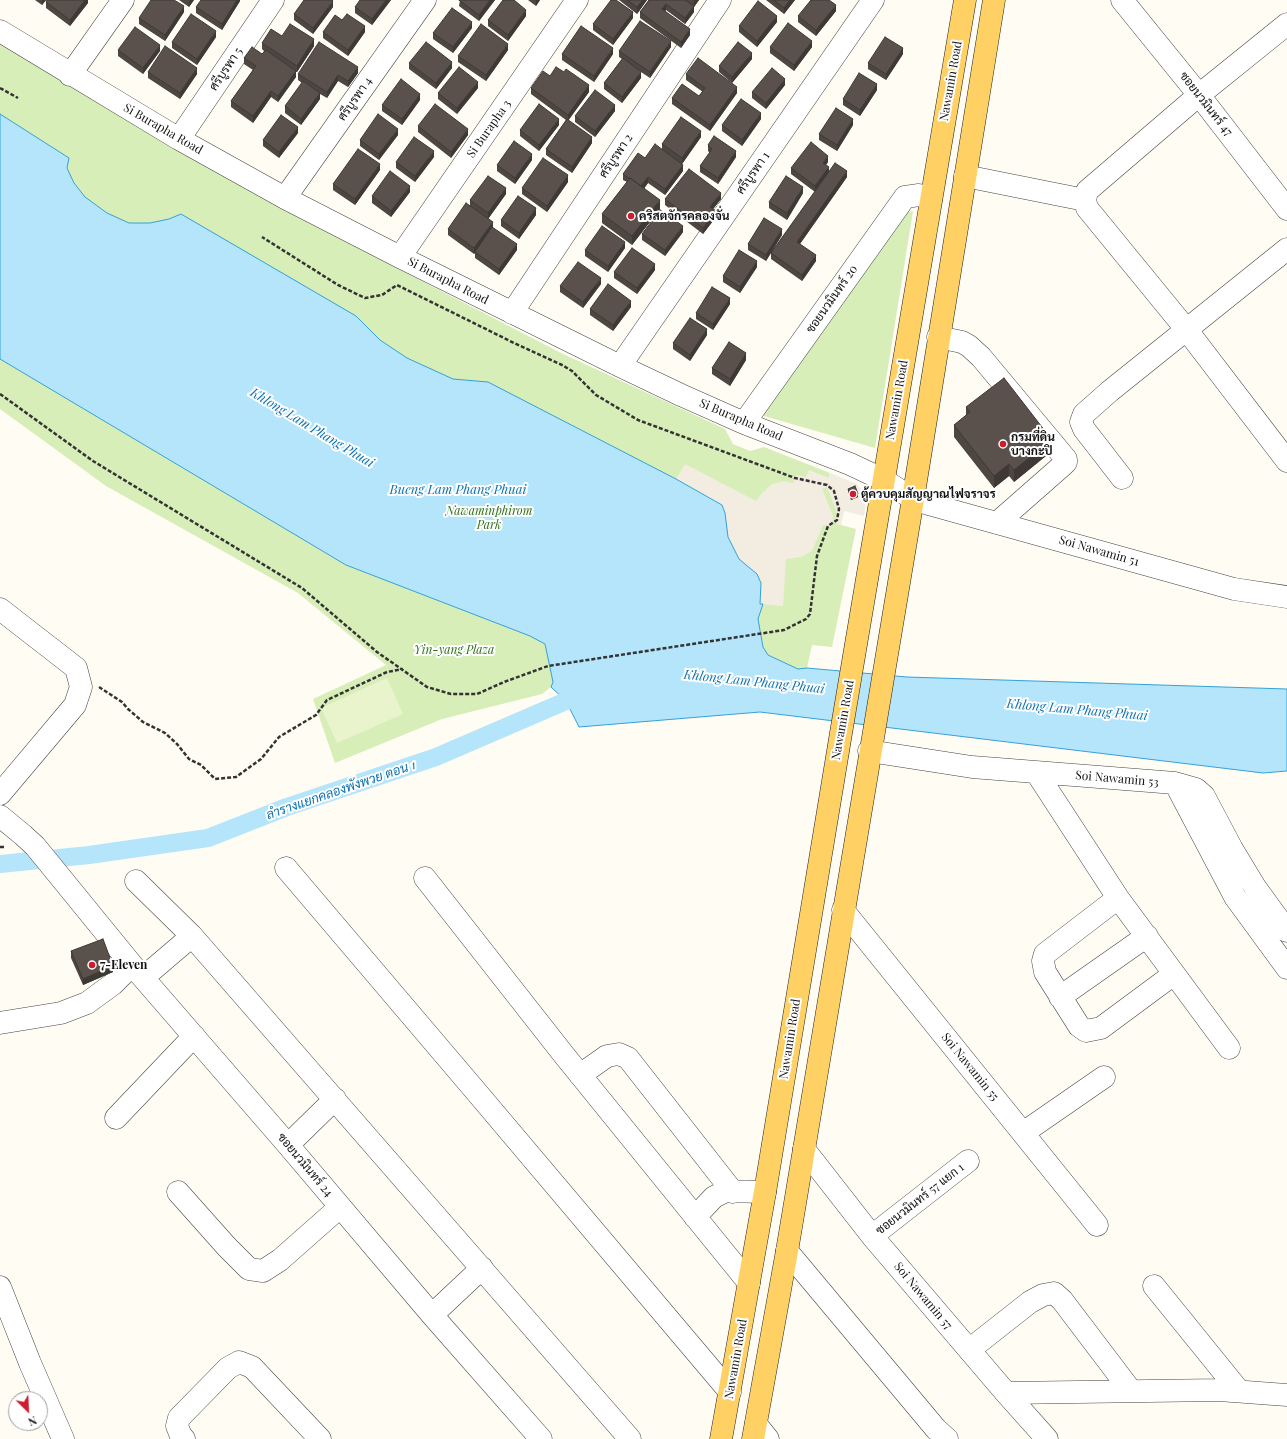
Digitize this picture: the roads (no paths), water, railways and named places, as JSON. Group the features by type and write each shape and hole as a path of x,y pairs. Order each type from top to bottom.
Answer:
{"main road":[{"name":"Nawamin Road","path":"721,1439 765,1192 852,666 965,0"},
{"path":"759,1434 787,1251 871,741 913,499 938,337 994,0"}],"street":[{"path":"70,75 123,0"},
{"name":"ศรีบูรพา 5","path":"179,139 273,0"},
{"name":"ศรีบูรพา 4","path":"286,198 425,0"},
{"name":"Si Burapha 3","path":"400,257 577,0"},
{"name":"ศรีบูรพา 2","path":"512,313 720,0"},
{"name":"ศรีบูรพา 1","path":"620,366 873,0"},
{"name":"ซอยนวมินทร์ 47","path":"1122,0 1199,95 1287,210"},
{"path":"1287,24 1199,95 1087,191 1085,200 1087,208 1186,329 1287,461"},
{"name":"Si Burapha Road","path":"0,31 70,75 179,139 286,198 400,257 620,366 744,423 850,464 884,480 913,499"},
{"path":"965,176 1085,200"},
{"name":"ซอยนวมินทร์ 20","path":"744,423 905,197 919,195 931,198"},
{"path":"1122,478 1084,429 1081,422 1084,414 1186,329 1287,249"},
{"path":"938,337 962,342 981,357 1066,459 1066,462 1063,465 997,523"},
{"name":"Soi Nawamin 51","path":"913,499 1234,589 1287,597"},
{"path":"0,609 76,668 81,687 75,706 0,794"},
{"name":"Soi Nawamin 53","path":"871,741 972,767 1175,783 1196,789 1204,796 1232,849 1256,888 1287,931"},
{"path":"1036,772 1118,898 1229,1048"},
{"path":"1175,783 1235,897 1287,968"},
{"name":"ซอยนวมินทร์ 24","path":"0,816 23,835 41,855 138,971 432,1315 541,1439"},
{"path":"286,868 730,1392"},
{"path":"425,878 580,1075 749,1284"},
{"path":"136,881 192,936 630,1439"},
{"path":"1118,898 1045,954 1043,961 1045,972 1079,1026 1086,1031 1101,1028 1174,974"},
{"name":"Soi Nawamin 55","path":"843,910 1097,1225"},
{"path":"0,1023 61,1013 87,1003 113,984 138,971 192,936"},
{"path":"1060,997 1147,936"},
{"path":"116,1118 194,1036"},
{"path":"580,1075 607,1056 619,1054 628,1058 733,1192"},
{"path":"1023,1133 1104,1077"},
{"path":"288,1145 335,1099"},
{"name":"Soi Nawamin 57","path":"804,1149 872,1236 1047,1439"},
{"name":"ซอยนวมินทร์ 57 แยก 1","path":"872,1236 968,1161"},
{"path":"695,1217 714,1197 726,1191 765,1192"},
{"path":"178,1192 249,1270 262,1271 280,1260 340,1206"},
{"path":"787,1251 936,1429 947,1439"},
{"path":"432,1315 482,1268"},
{"path":"1154,1286 1239,1391"},
{"path":"0,1287 30,1363 63,1439"},
{"path":"969,1350 1030,1302 1043,1295 1054,1293 1062,1300 1131,1391"},
{"path":"184,1439 181,1436 177,1426 179,1418 228,1368 239,1362 252,1366 320,1439"},
{"path":"1006,1393 1219,1390 1287,1395"}],"water":[{"name":"Bueng Lam Phang Phuai","path":"0,114 69,158 67,168 74,183 85,197 107,213 129,223 150,223 169,219 181,214 356,316 380,340 407,358 453,379 488,382 676,479 722,505 725,513 728,537 739,559 757,574 761,583 760,604 763,604 758,619 763,647 768,655 798,669 807,668 907,677 1287,689 1287,771 1263,773 760,712 579,727 566,701 551,687 553,682 545,644 530,636 346,565 0,359"}],"waterway":[{"name":"ลำรางแยกคลองพังพวย ตอน 1","path":"0,864 89,855 208,838 287,807 436,757 566,701 589,695"}],"place":[{"name":"คริสตจักรคลองจั่น","path":"631,216"},
{"name":"กรมที่ดิน บางกะปิ","path":"1003,444"},
{"name":"ตู้ควบคุมสัญญาณไฟจราจร","path":"853,494"},
{"name":"7-Eleven","path":"92,965"}],"water label":[{"name":"Khlong Lam Phang Phuai","path":"312,428"},
{"name":"Khlong Lam Phang Phuai","path":"754,682"},
{"name":"Khlong Lam Phang Phuai","path":"1077,710"}],"park label":[{"name":"Nawaminphirom Park","path":"489,518"},
{"name":"Yin-yang Plaza","path":"454,650"}]}
